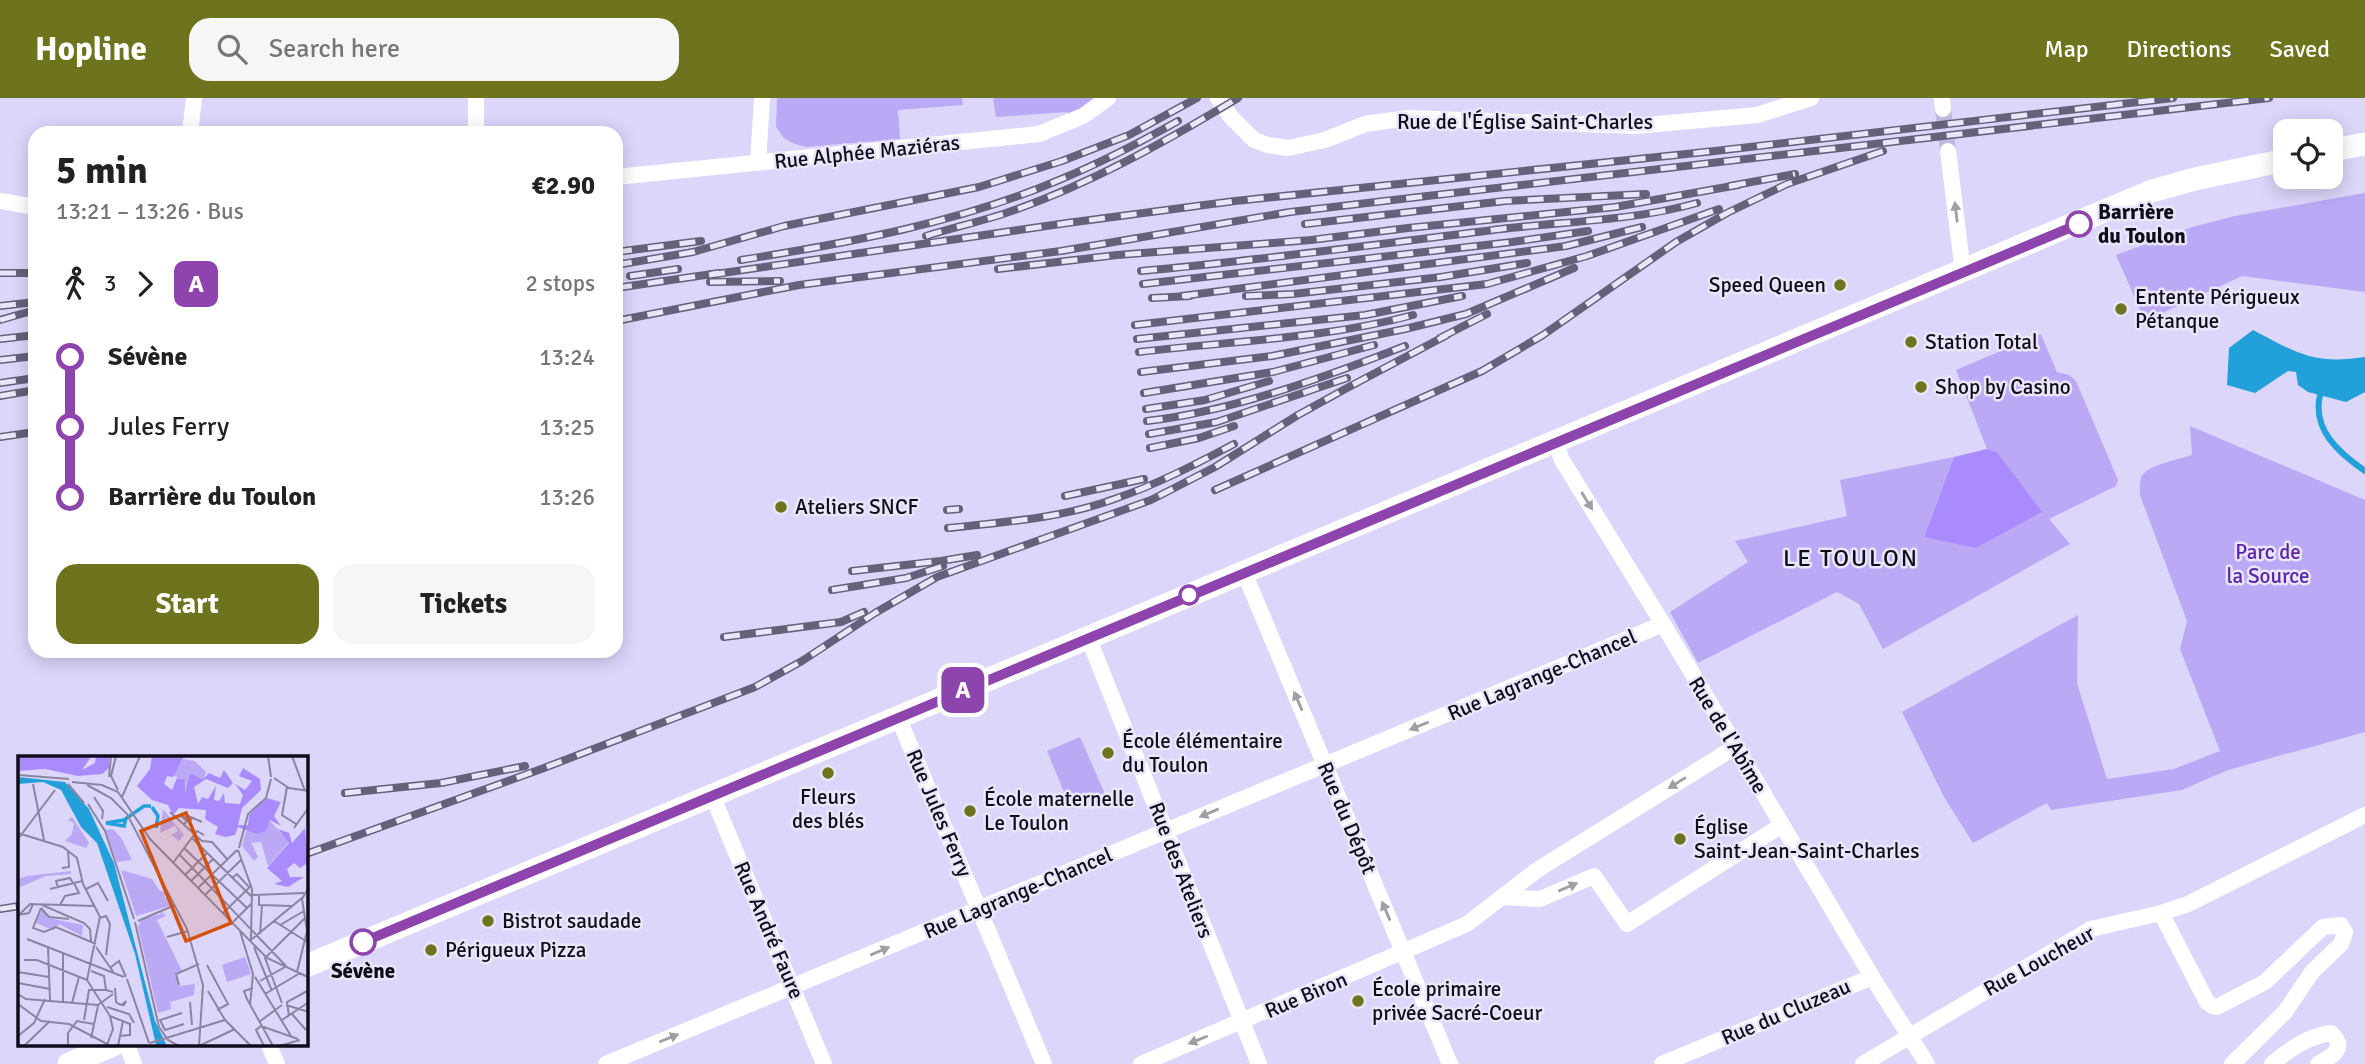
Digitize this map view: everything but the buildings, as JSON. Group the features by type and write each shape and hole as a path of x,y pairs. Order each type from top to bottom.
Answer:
{"main road":[{"path":"2343,148 2365,144"},
{"path":"308,965 2152,191 2273,163"},
{"path":"69,1064 111,1046"}],"street":[{"path":"191,126 194,98"},
{"path":"476,98 476,126"},
{"path":"758,163 762,98"},
{"name":"Rue Alphée Maziéras","path":"623,176 1039,134 1083,116 1108,98"},
{"name":"Rue de l'Église Saint-Charles","path":"1218,98 1230,117 1254,140 1288,148 1325,140 1364,124 1408,118 1634,126 1757,115 1811,98"},
{"path":"1948,151 1963,272"},
{"path":"0,201 28,206"},
{"name":"Rue de l'Abîme","path":"1555,441 1562,460 1927,1064"},
{"name":"Rue du Dépôt","path":"1244,572 1450,1064"},
{"name":"Rue Lagrange-Chancel","path":"606,1064 1663,624"},
{"name":"Rue des Ateliers","path":"1088,637 1259,1064"},
{"name":"Rue Jules Ferry","path":"898,717 1044,1064"},
{"name":"Rue Biron","path":"1141,1064 1467,925 1537,870 1735,747"},
{"name":"Rue André Faure","path":"712,795 824,1064"},
{"name":"Rue Loucheur","path":"1863,1064 2091,929 2188,904 2365,815"},
{"path":"1502,897 1540,899 1594,876 1627,924 1782,825"},
{"path":"2161,913 2207,1002 2217,1007 2265,982 2323,927 2341,925 2345,932 2342,944 2312,972 2286,1012 2232,1064"},
{"name":"Rue du Cluzeau","path":"1662,1064 1872,977"},
{"path":"2272,1064 2287,1051 2316,1035 2331,1033 2340,1046 2337,1052 2318,1064"},
{"path":"127,1046 134,1064"},
{"path":"269,1046 277,1064"}],"green space":[{"path":"777,98 962,98 963,105 898,110 900,139 806,147 784,138 776,127"},
{"path":"993,98 1096,98 1072,115 1067,112 996,117"},
{"path":"2365,193 2365,292 2242,276 2145,321 2116,255 2192,227 2235,216"},
{"path":"2041,334 2057,372 2069,375 2076,381 2118,480 2116,486 2049,519 2070,544 1883,649 1859,604 1837,592 1698,663 1670,612 1748,562 1735,541 1847,516 1840,480 1954,457 1924,537 2041,513 1997,452 1987,449 1956,370"},
{"name":"Parc de la Source","path":"2190,426 2365,500 2365,732 2228,770 2182,790 2051,810 2047,803 1973,843 1944,797 1902,712 2078,615 2077,683 2107,779 2174,769 2220,751 2180,649 2187,621 2140,495 2144,473 2160,464 2192,455"},
{"path":"1080,737 1105,794 1071,809 1047,751"}],"shaded area":[{"path":"1987,449 1997,452 2042,512 1976,548 1924,537 1954,457"}],"water":[{"path":"2253,330 2294,351 2318,358 2365,357 2365,392 2346,402 2308,392 2298,385 2296,372 2288,371 2255,393 2227,385 2229,348"}],"waterway":[{"path":"2320,395 2320,419 2324,430 2337,448 2365,471"}],"tunnel":[{"path":"1943,109 1948,151"}],"railway":[{"path":"623,264 693,252 784,226 979,187 1062,161 1129,135 1197,98"},
{"path":"926,236 1003,214 1065,190 1153,147 1238,98"},
{"path":"709,275 1235,201 1715,151 2173,98"},
{"path":"623,320 799,285 1061,251 1290,212 2269,98"},
{"path":"741,260 862,239 982,208 1074,173 1178,121"},
{"path":"1215,490 1482,371 1543,335 1676,242 1727,213 1787,184 1883,151"},
{"path":"1730,186 1795,174"},
{"path":"998,269 1117,255 1311,240 1615,207 1738,185"},
{"path":"1305,224 1505,201 1646,194"},
{"path":"1141,271 1624,217 1697,203"},
{"path":"1135,325 1487,284 1587,256 1719,209"},
{"path":"1182,296 1566,246 1642,227"},
{"path":"1143,284 1588,231"},
{"path":"623,251 701,241"},
{"path":"1246,296 1293,294 1441,277 1527,263"},
{"path":"1141,372 1272,356 1405,329 1466,314 1574,268"},
{"path":"630,276 678,269"},
{"path":"0,273 28,273"},
{"path":"623,287 719,273"},
{"path":"710,282 780,281"},
{"path":"1152,298 1190,296"},
{"path":"1137,339 1365,315 1462,296"},
{"path":"0,306 28,303"},
{"path":"0,320 28,312"},
{"path":"1440,338 1487,314"},
{"path":"1139,352 1311,334 1413,315"},
{"path":"308,853 544,768 755,687 937,577 1151,500 1215,467 1298,415 1447,335"},
{"path":"0,339 28,336"},
{"path":"1144,393 1273,372 1374,345"},
{"path":"1147,421 1212,410 1245,401 1311,381 1405,346"},
{"path":"0,360 28,357"},
{"path":"1149,434 1217,422 1347,378"},
{"path":"0,383 28,379"},
{"path":"1146,409 1205,400 1269,381"},
{"path":"0,396 28,391"},
{"path":"1150,448 1199,438 1234,426"},
{"path":"0,437 28,433"},
{"path":"948,528 1034,518 1097,505 1162,480 1234,444"},
{"path":"1065,496 1144,479"},
{"path":"947,510 959,509"},
{"path":"852,571 977,555"},
{"path":"832,590 906,578 943,566"},
{"path":"724,637 841,622 864,612"},
{"path":"345,793 441,783 525,766"},
{"path":"0,909 18,906"}],"bus line":[{"name":"A","path":"363,942 1834,324 2079,224"}],"place":[{"name":"Barrière du Toulon","path":"2079,224"},
{"name":"Speed Queen","path":"1840,285"},
{"name":"Entente Périgueux Pétanque","path":"2121,309"},
{"name":"Station Total","path":"1911,342"},
{"name":"Shop by Casino","path":"1921,387"},
{"name":"Ateliers SNCF","path":"781,507"},
{"name":"École élémentaire du Toulon","path":"1108,753"},
{"name":"Fleurs des blés","path":"828,773"},
{"name":"École maternelle Le Toulon","path":"970,811"},
{"name":"Église Saint-Jean-Saint-Charles","path":"1680,839"},
{"name":"Bistrot saudade","path":"488,921"},
{"name":"Sévène","path":"363,942"},
{"name":"Périgueux Pizza","path":"431,950"},
{"name":"École primaire privée Sacré-Coeur","path":"1358,1001"}],"district":[{"name":"LE TOULON","path":"1851,558"}]}
